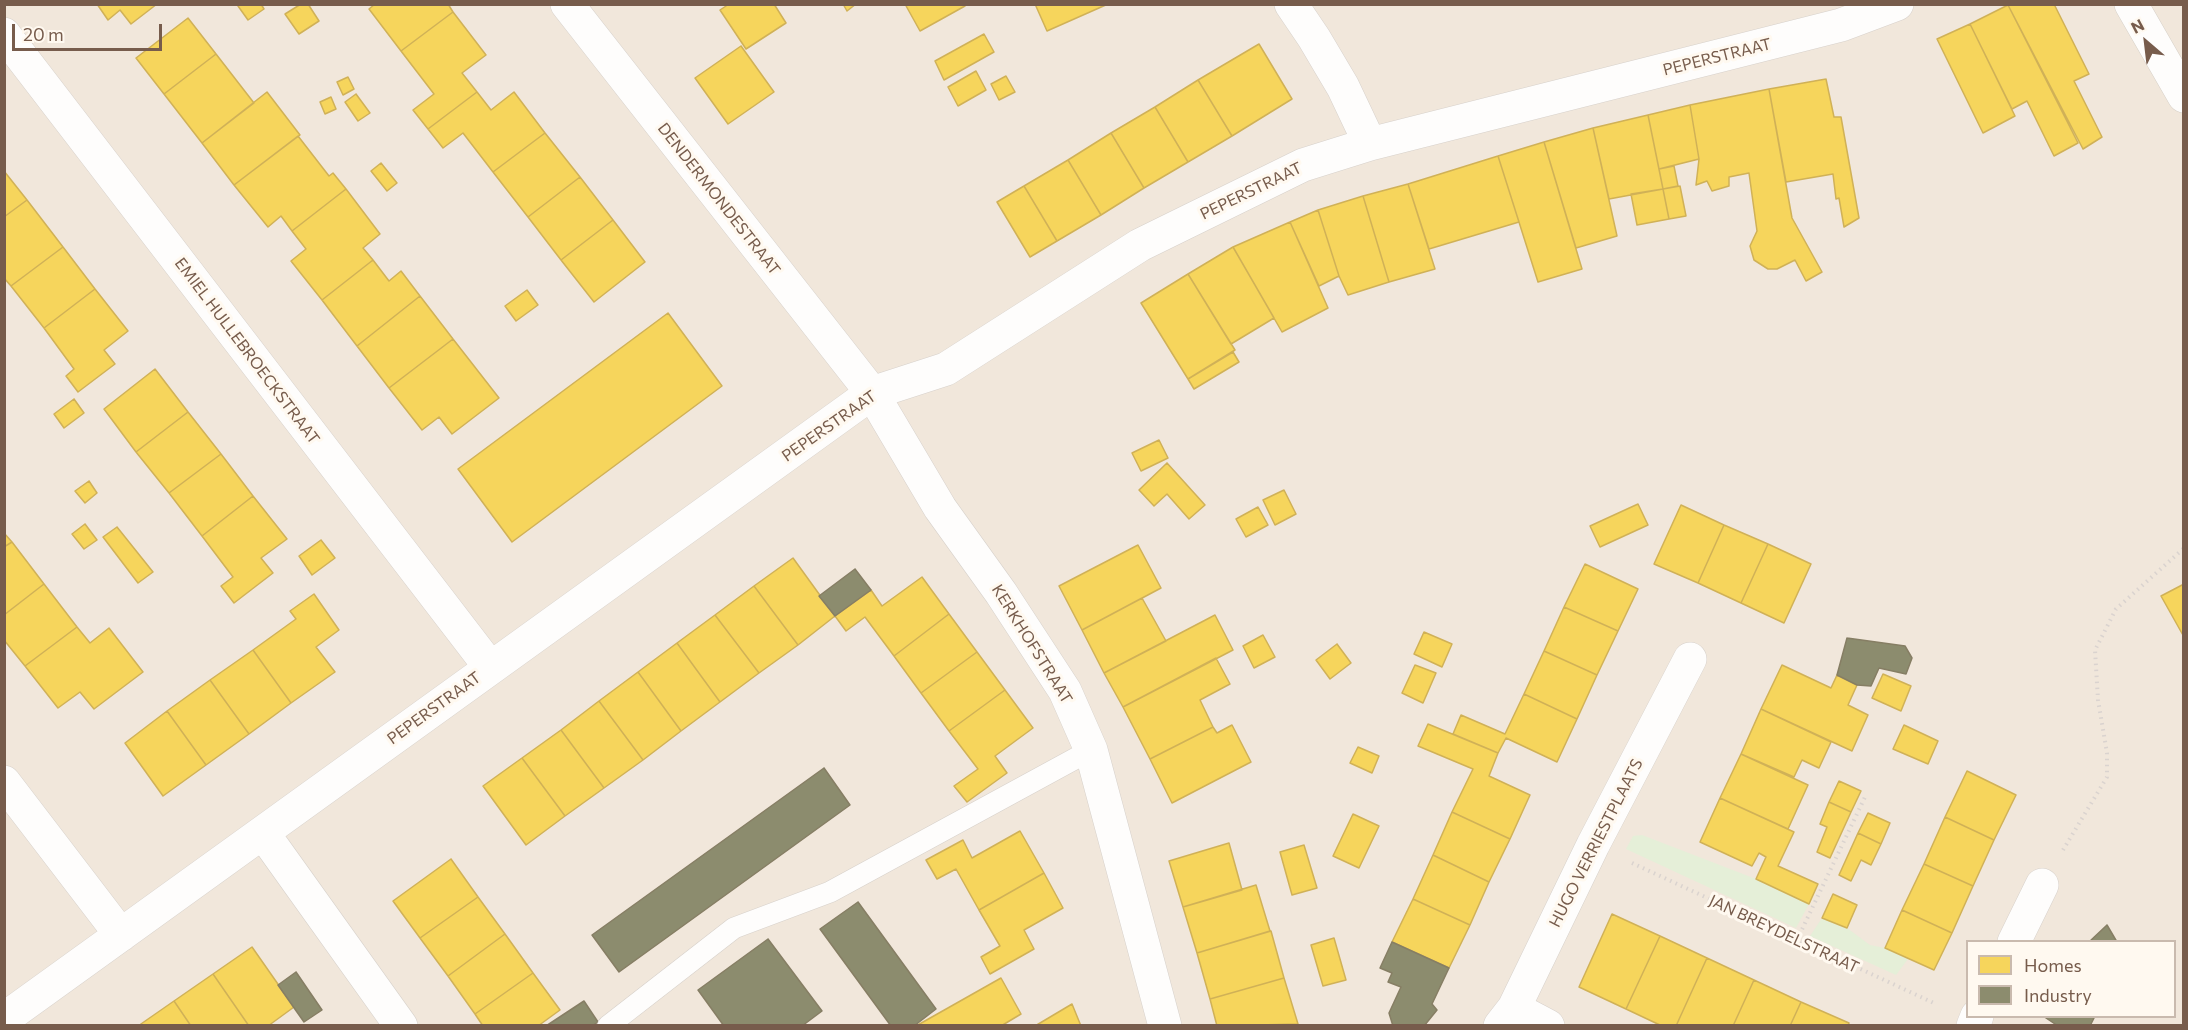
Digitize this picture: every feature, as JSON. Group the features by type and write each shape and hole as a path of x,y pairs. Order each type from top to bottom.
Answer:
{"street":[{"name":"DENDERMONDESTRAAT","path":"567,4 872,393"},
{"path":"1291,4 1343,87 1370,144"},
{"name":"PEPERSTRAAT","path":"4,1019 872,393 946,369 1140,245 1303,165 1370,144 1840,26 1897,4"},
{"path":"2131,4 2184,96"},
{"name":"EMIEL HULLEBROECKSTRAAT","path":"4,34 490,667"},
{"name":"KERKHOFSTRAAT","path":"872,393 940,508 1001,593 1065,691 1091,750 1166,1026"},
{"name":"HUGO VERRIESTPLAATS","path":"1507,1017 1690,659"},
{"path":"4,782 121,935"},
{"path":"263,833 401,1026"},
{"path":"2015,940 2042,885"},
{"path":"1507,1017 1548,1026"}],"lane":[{"path":"608,1026 734,928 830,892 1091,750"}],"path":[{"path":"2042,885 2107,777 2107,753 2098,700 2094,650 2116,609 2184,548"},
{"path":"1797,940 1865,797"},
{"name":"JAN BREYDELSTRAAT","path":"1593,845 1966,1017"}],"shaded area":[{"path":"5,5 2183,5 2183,1025 5,1026"}],"green space":[{"path":"1642,835 1756,879 1809,904 1796,928 1626,849 1633,836"},
{"path":"1822,918 1847,928 1870,945 1885,948 1908,959 1896,975 1810,936"}],"building: Homes":[{"path":"97,4 157,4 131,24 120,10 108,20"},
{"path":"261,4 264,9 248,20 238,6"},
{"path":"301,4 308,4 319,21 299,34 285,14"},
{"path":"375,4 448,4 453,12 401,51 369,9"},
{"path":"729,4 774,4 786,23 746,49 720,10"},
{"path":"843,4 856,4 847,11"},
{"path":"905,4 964,4 965,6 920,31"},
{"path":"1035,4 1108,4 1047,31"},
{"path":"2054,4 2089,74 2074,81 2102,137 2083,149 2008,5"},
{"path":"2008,5 2078,143 2054,156 2027,101 2012,109 1970,24"},
{"path":"453,12 486,55 462,73 477,92 428,129 413,110 434,94 401,51"},
{"path":"188,18 216,54 164,94 136,58"},
{"path":"1970,24 2015,116 1983,133 1937,39"},
{"path":"984,34 994,52 944,80 935,61"},
{"path":"1259,44 1292,99 1232,136 1198,80"},
{"path":"741,46 774,92 728,124 695,78"},
{"path":"216,54 254,103 202,143 164,94"},
{"path":"976,71 986,90 958,106 948,87"},
{"path":"1006,76 1015,92 999,100 991,84"},
{"path":"348,77 354,89 343,95 337,82"},
{"path":"1826,79 1834,117 1841,117 1859,218 1844,227 1839,198 1836,199 1833,174 1786,182 1769,89"},
{"path":"1198,80 1232,136 1188,162 1155,107"},
{"path":"1769,89 1792,218 1822,272 1806,281 1795,260 1777,269 1768,269 1754,260 1750,246 1757,231 1749,173 1729,177 1729,186 1712,191 1707,181 1696,185 1699,159 1690,105"},
{"path":"267,92 300,135 234,185 202,143"},
{"path":"477,92 491,110 514,92 545,133 493,172 463,133 443,148 428,129"},
{"path":"356,94 370,113 358,121 345,102"},
{"path":"331,97 336,109 325,114 320,102"},
{"path":"1690,105 1699,159 1659,169 1648,115"},
{"path":"1155,107 1188,162 1144,188 1111,133"},
{"path":"1648,115 1663,189 1609,199 1593,128"},
{"path":"1593,128 1617,236 1576,248 1544,142"},
{"path":"545,133 580,177 528,217 493,172"},
{"path":"1111,133 1144,188 1101,215 1068,160"},
{"path":"298,136 329,176 333,173 346,189 292,231 281,216 268,227 234,185"},
{"path":"1544,142 1582,269 1538,282 1498,156"},
{"path":"1498,156 1519,222 1429,249 1408,184"},
{"path":"1068,160 1101,215 1057,241 1024,186"},
{"path":"381,163 397,183 387,191 371,171"},
{"path":"1674,166 1678,186 1663,189 1659,169"},
{"path":"4,171 27,200 4,217"},
{"path":"580,177 613,220 561,260 528,217"},
{"path":"1408,184 1435,269 1389,282 1363,196"},
{"path":"1024,186 1057,241 1030,257 997,202"},
{"path":"1680,186 1686,216 1669,219 1663,189"},
{"path":"346,189 380,234 363,248 373,260 322,300 291,261 306,249 292,231"},
{"path":"1663,189 1669,219 1637,225 1631,194"},
{"path":"1363,196 1389,282 1348,295 1339,276 1318,210"},
{"path":"27,200 63,247 11,286 4,278 4,217"},
{"path":"1318,210 1339,276 1319,286 1290,222"},
{"path":"613,220 645,262 594,302 561,260"},
{"path":"1290,222 1328,308 1282,332 1233,247"},
{"path":"63,247 95,289 44,328 11,286"},
{"path":"1233,247 1274,318 1231,344 1188,274"},
{"path":"373,260 389,281 401,271 420,296 357,346 322,300"},
{"path":"1188,274 1235,350 1188,379 1141,303"},
{"path":"95,289 128,331 104,350 115,364 78,392 66,376 74,369 44,328"},
{"path":"527,290 538,305 516,321 505,306"},
{"path":"420,296 453,339 389,388 357,346"},
{"path":"668,313 722,386 512,542 458,469"},
{"path":"453,339 499,398 452,434 439,417 422,430 389,388"},
{"path":"1233,352 1239,362 1194,389 1188,379"},
{"path":"155,369 188,412 136,452 104,409"},
{"path":"74,399 84,413 64,428 54,414"},
{"path":"188,412 221,454 169,493 136,452"},
{"path":"1159,440 1168,458 1141,471 1132,453"},
{"path":"221,454 253,496 202,536 169,493"},
{"path":"1167,463 1205,505 1189,519 1167,494 1154,506 1139,490"},
{"path":"89,481 97,493 85,503 75,491"},
{"path":"1284,490 1296,514 1275,525 1263,500"},
{"path":"253,496 287,539 261,558 273,573 234,603 221,586 233,577 202,536"},
{"path":"1638,504 1648,525 1600,547 1590,526"},
{"path":"1681,505 1724,525 1698,583 1654,564"},
{"path":"1258,507 1268,525 1246,537 1236,519"},
{"path":"85,524 97,540 84,549 72,534"},
{"path":"1724,525 1768,544 1741,603 1698,583"},
{"path":"117,527 153,572 138,583 103,537"},
{"path":"4,533 12,542 4,547"},
{"path":"321,540 335,558 312,575 299,556"},
{"path":"12,542 44,584 4,615 4,547"},
{"path":"1768,544 1811,564 1784,623 1741,603"},
{"path":"1138,545 1161,588 1082,630 1059,586"},
{"path":"793,558 835,616 798,645 754,586"},
{"path":"1585,564 1638,589 1618,631 1564,607"},
{"path":"922,577 949,614 894,656 865,617 846,631 835,616 871,590 882,606"},
{"path":"44,584 77,627 25,666 4,640 4,615"},
{"path":"2184,584 2184,637 2161,596"},
{"path":"754,586 798,645 759,673 715,615"},
{"path":"314,594 339,630 316,647 335,672 291,703 253,650 296,619 290,611"},
{"path":"1142,598 1166,641 1104,673 1082,630"},
{"path":"1564,607 1618,631 1597,675 1544,651"},
{"path":"949,614 977,652 921,693 894,656"},
{"path":"715,615 759,673 720,702 677,643"},
{"path":"1215,615 1233,650 1123,707 1104,673"},
{"path":"77,627 90,643 109,628 143,672 94,709 80,692 58,708 25,666"},
{"path":"1424,632 1452,644 1442,667 1414,654"},
{"path":"1263,635 1275,657 1254,668 1243,646"},
{"path":"677,643 720,702 681,731 638,672"},
{"path":"1337,644 1351,663 1330,679 1316,660"},
{"path":"253,650 291,703 249,734 210,680"},
{"path":"1544,651 1597,675 1577,719 1524,694"},
{"path":"977,652 1005,690 949,731 921,693"},
{"path":"1216,658 1230,684 1200,700 1213,727 1150,759 1123,707"},
{"path":"1415,665 1436,673 1423,703 1402,693"},
{"path":"1782,665 1831,688 1837,675 1857,685 1848,705 1868,715 1852,751 1761,709"},
{"path":"638,672 681,731 643,760 599,701"},
{"path":"1883,674 1911,686 1901,711 1872,698"},
{"path":"210,680 249,734 206,765 167,711"},
{"path":"1005,690 1033,728 995,756 1007,773 967,802 954,786 978,769 949,731"},
{"path":"1524,694 1577,719 1557,762 1506,738 1498,753 1453,734 1461,715 1505,734"},
{"path":"599,701 643,760 604,788 561,730"},
{"path":"1761,709 1831,742 1819,768 1802,760 1794,777 1741,754"},
{"path":"167,711 206,765 163,796 125,743"},
{"path":"1428,724 1498,753 1489,776 1530,795 1510,839 1452,812 1473,769 1418,746"},
{"path":"1232,725 1251,762 1172,803 1150,759 1213,727 1217,733"},
{"path":"1904,725 1938,741 1928,764 1893,749"},
{"path":"561,730 604,788 565,816 522,758"},
{"path":"1358,747 1379,756 1372,773 1350,763"},
{"path":"1741,754 1808,785 1788,829 1720,798"},
{"path":"522,758 565,816 526,845 483,786"},
{"path":"1967,771 2016,795 1994,840 1945,817"},
{"path":"1839,781 1861,791 1851,812 1829,802"},
{"path":"1720,798 1794,832 1778,866 1818,884 1809,904 1756,879 1766,857 1759,853 1752,866 1700,842"},
{"path":"1829,802 1851,812 1830,858 1817,852 1827,827 1820,824"},
{"path":"1452,812 1510,839 1489,882 1433,855"},
{"path":"1868,813 1890,823 1881,844 1858,833"},
{"path":"1353,814 1379,826 1359,868 1333,856"},
{"path":"1945,817 1994,840 1973,886 1924,864"},
{"path":"1020,831 1044,873 979,910 956,869 937,879 926,860 963,840 972,858"},
{"path":"1858,833 1881,844 1871,865 1861,860 1851,881 1839,875"},
{"path":"1229,843 1242,890 1183,907 1169,861"},
{"path":"1304,845 1317,888 1292,895 1280,852"},
{"path":"1433,855 1489,882 1470,925 1413,899"},
{"path":"451,859 478,897 420,938 393,901"},
{"path":"1924,864 1973,886 1952,933 1902,910"},
{"path":"1044,873 1063,908 1024,930 1034,949 990,974 981,957 1000,946 979,910"},
{"path":"1256,885 1270,931 1197,953 1183,907"},
{"path":"1833,894 1857,905 1847,928 1822,918"},
{"path":"478,897 505,934 448,976 420,938"},
{"path":"1413,899 1470,925 1449,968 1392,942"},
{"path":"1902,910 1952,933 1934,970 1885,948"},
{"path":"1612,914 1660,936 1626,1009 1579,987"},
{"path":"1271,931 1284,978 1210,999 1197,953"},
{"path":"505,934 533,973 475,1014 448,976"},
{"path":"1660,936 1707,958 1676,1026 1662,1026 1626,1009"},
{"path":"1334,938 1346,980 1323,986 1311,945"},
{"path":"252,947 294,1007 268,1026 249,1026 213,974"},
{"path":"1707,958 1754,980 1733,1026 1676,1026"},
{"path":"533,973 560,1010 538,1026 483,1026 475,1014"},
{"path":"213,974 249,1026 191,1026 174,1001"},
{"path":"1001,978 1021,1014 1001,1026 916,1026"},
{"path":"1284,978 1298,1024 1217,1026 1210,999"},
{"path":"1754,980 1801,1002 1790,1026 1733,1026"},
{"path":"174,1001 191,1026 138,1026"},
{"path":"1801,1002 1849,1023 1848,1026 1790,1026"},
{"path":"1072,1004 1081,1026 1035,1026"}],"building: Industry":[{"path":"855,569 871,590 835,616 819,596"},
{"path":"1847,638 1905,646 1912,658 1906,674 1879,668 1871,686 1857,685 1837,675"},
{"path":"824,768 850,805 619,972 592,935"},
{"path":"858,902 936,1009 914,1026 891,1026 820,929"},
{"path":"2107,925 2116,940 2091,940"},
{"path":"768,939 822,1011 802,1026 724,1026 698,990"},
{"path":"1392,942 1449,968 1432,1004 1437,1010 1424,1026 1393,1026 1389,1013 1401,987 1388,982 1392,973 1380,968"},
{"path":"296,972 322,1010 304,1022 278,985"},
{"path":"584,1001 598,1022 592,1026 546,1026"},
{"path":"2046,1018 2094,1018 2090,1026 2058,1026"}]}
